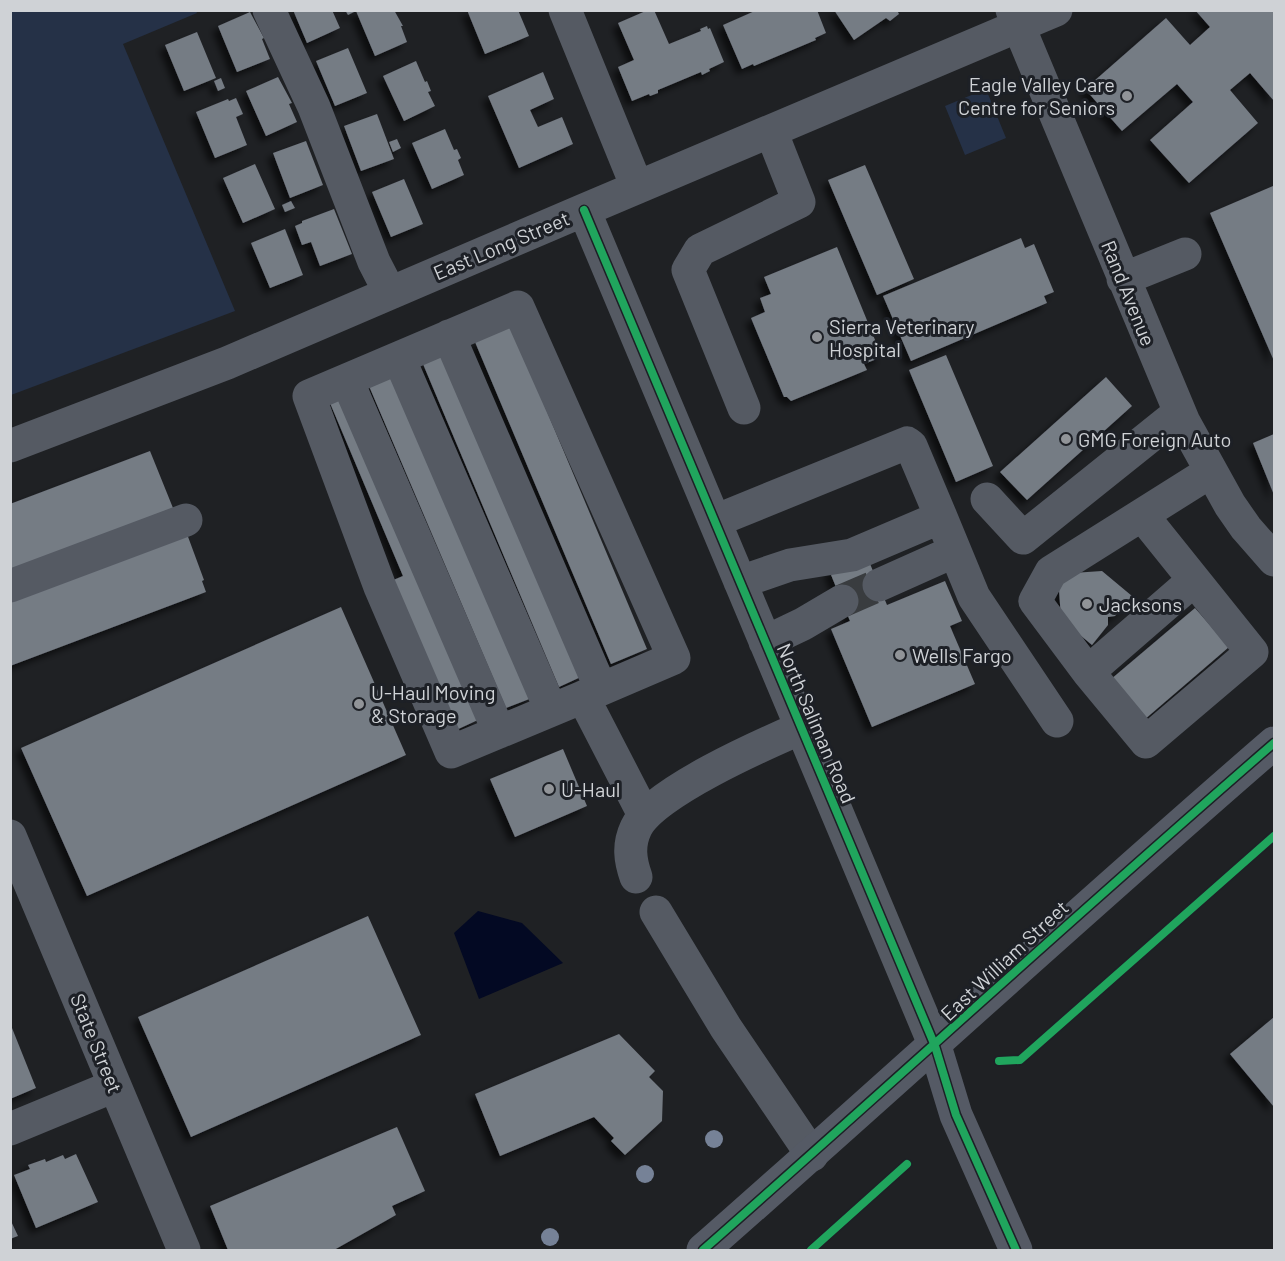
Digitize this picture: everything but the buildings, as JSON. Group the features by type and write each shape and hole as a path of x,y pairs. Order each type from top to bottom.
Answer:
{"main road":[{"name":"East William Street","path":"704,1251 935,1046 1099,895 1275,742"},
{"name":"North Saliman Road","path":"935,1046 956,1115 1016,1251"}],"street":[{"path":"269,10 314,107 374,262 390,292"},
{"path":"565,10 637,188"},
{"name":"East Long Street","path":"10,446 227,363 771,131 1015,19 1056,10"},
{"name":"Rand Avenue","path":"1015,19 1179,413 1210,472 1246,528 1275,560"},
{"path":"744,408 688,270 700,250 799,202 771,131"},
{"name":"North Saliman Road","path":"584,210 935,1046"},
{"path":"1123,279 1185,254"},
{"path":"518,307 674,658 451,752 380,587 309,396 449,336 518,307"},
{"path":"449,336 592,693 644,815"},
{"path":"399,358 551,710"},
{"path":"347,380 499,732"},
{"path":"987,500 1023,538 1179,413"},
{"path":"715,521 907,442 912,446 974,597 1057,721"},
{"path":"1142,515 1252,652 1146,742 1088,672 1035,601 1051,572 1210,472"},
{"path":"740,582 790,565 852,555 941,518"},
{"path":"10,586 186,520"},
{"path":"879,585 956,552"},
{"path":"1088,672 1194,580"},
{"path":"765,642 803,624 842,601"},
{"path":"636,877 630,860 630,843 636,826 644,815 668,797 719,766 801,728"},
{"name":"State Street","path":"10,836 183,1251"},
{"path":"656,912 726,1028 812,1155"},
{"path":"10,1129 114,1086"}],"shaded area":[{"path":"11,10 196,11 197,13 123,44 235,311 11,395"},
{"path":"986,89 1006,138 965,155 945,106"},
{"path":"478,911 522,923 563,963 479,999 454,933"}],"tunnel":[{"path":"842,601 879,585"}],"cycle path":[{"path":"584,210 935,1046 956,1115 1016,1250"},
{"path":"703,1250 1274,743"},
{"path":"999,1061 1020,1060 1274,836"},
{"path":"811,1250 907,1164"}],"place":[{"name":"Eagle Valley Care Centre for Seniors","path":"1127,96"},
{"name":"Sierra Veterinary Hospital","path":"817,337"},
{"name":"GMG Foreign Auto","path":"1066,439"},
{"name":"Jacksons","path":"1087,604"},
{"name":"Wells Fargo","path":"900,655"},
{"name":"U-Haul Moving & Storage","path":"359,704"},
{"name":"U-Haul","path":"549,789"}]}
